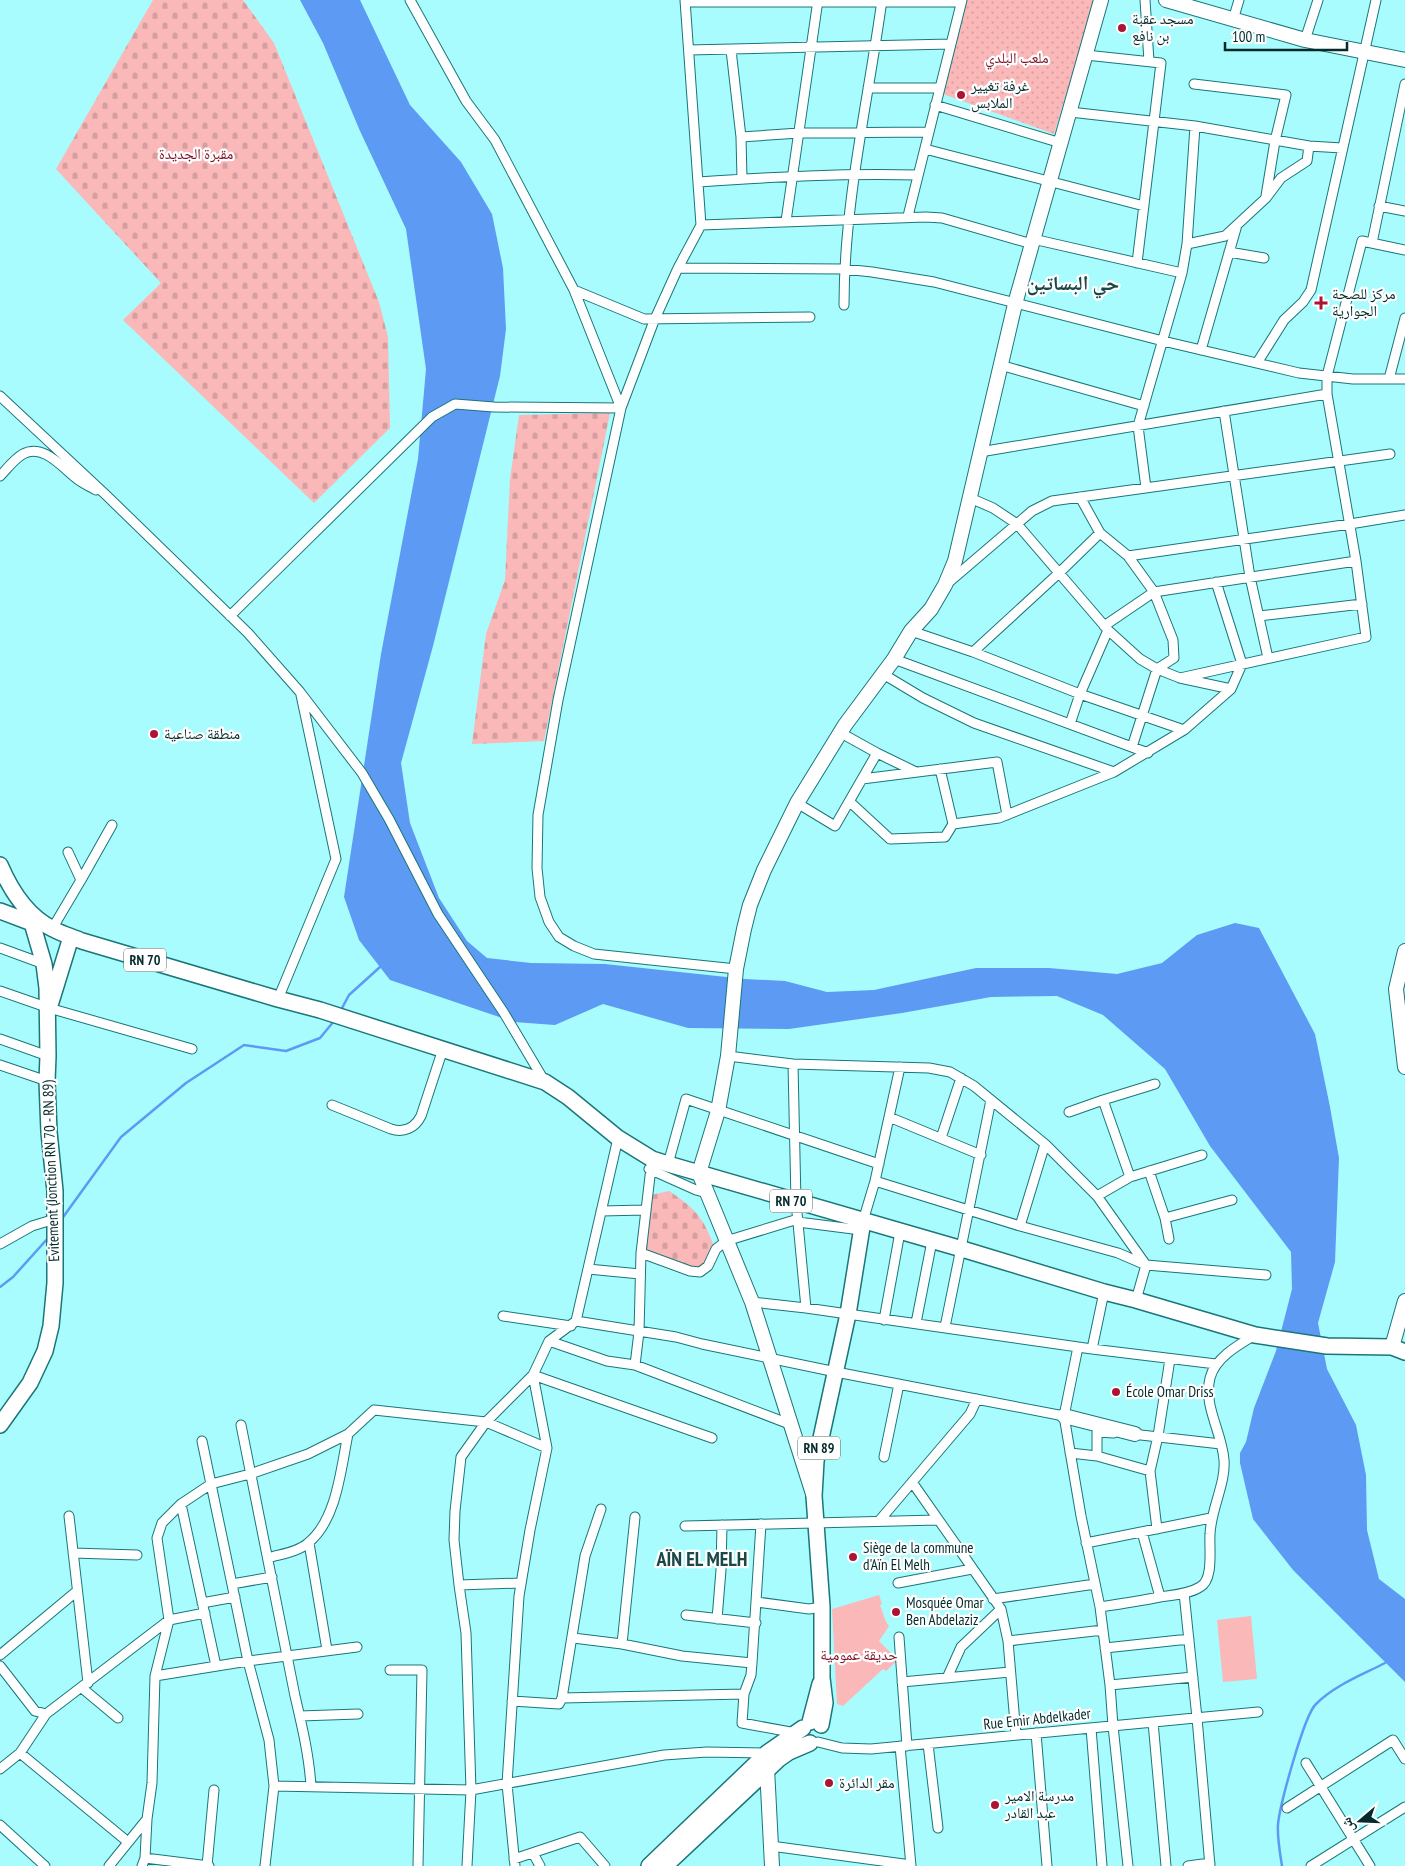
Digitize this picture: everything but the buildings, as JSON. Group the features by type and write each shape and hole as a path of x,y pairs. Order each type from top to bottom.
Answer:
{"main road":[{"name":"RN 70","path":"1,871 8,885 24,907 52,929 278,1000 344,1017 545,1082 568,1097 650,1164 668,1164 699,1172 862,1225 900,1232 962,1249 1104,1292 1258,1335 1327,1346 1401,1350"},
{"name":"Evitement (Jonction RN 70 - RN 89)","path":"0,1425 30,1383 45,1351 51,1326 55,1283 55,1191 46,1082 49,1008 44,964 32,923 24,907"},
{"path":"0,911 32,923"},
{"path":"49,1008 72,936"},
{"name":"RN 89","path":"808,1727 825,1703 822,1678 822,1606 814,1496 816,1461 848,1314 862,1225"},
{"path":"659,1864 767,1761 808,1727 824,1732 823,1736 814,1742 767,1761"}],"street":[{"path":"410,0 466,101 495,140 574,290 621,408"},
{"path":"814,1496 752,1302 699,1172 718,1111 728,1050 736,972 750,905 764,870 797,803 841,733 911,632 931,609 945,585 955,561 1015,304 1101,0"},
{"path":"1145,0 1149,61"},
{"path":"1166,0 1305,40 1405,60"},
{"path":"1233,20 1239,0"},
{"path":"1305,40 1318,0"},
{"path":"1258,363 1284,320 1303,302 1310,290 1376,0"},
{"path":"736,972 594,954 559,937 549,922 540,897 537,868 538,815 558,700 621,408 654,320 678,268 701,225 686,1 961,1 908,216"},
{"path":"786,222 818,1"},
{"path":"844,305 844,268 848,219 881,1"},
{"path":"689,50 951,44"},
{"path":"731,50 741,137 742,179"},
{"path":"1086,54 1161,62 1137,263"},
{"path":"1194,84 1286,95 1275,141 1266,198"},
{"path":"1372,243 1405,84"},
{"path":"868,88 940,88"},
{"path":"936,105 1061,143"},
{"path":"1070,112 1195,126 1275,141 1342,148"},
{"path":"1146,488 1138,426 1182,273 1187,244 1195,126"},
{"path":"741,137 861,131 929,132"},
{"path":"1187,244 1225,236 1266,198 1281,178 1307,161 1309,146"},
{"path":"924,149 1144,206"},
{"path":"699,182 793,175 855,173 918,175"},
{"path":"1380,206 1405,211"},
{"path":"701,225 908,216 942,218 1033,242 1182,273"},
{"path":"1201,350 1236,225"},
{"path":"1180,678 1366,637 1356,561 1327,394 1327,376 1362,241 1405,250"},
{"path":"1229,252 1264,258"},
{"path":"678,268 844,268 872,272 934,282 1163,341 1299,373 1353,379 1405,379"},
{"path":"574,290 644,319 810,317"},
{"path":"1389,379 1405,318"},
{"path":"1000,366 1144,406"},
{"path":"980,452 1327,394"},
{"path":"0,396 248,632 300,692 362,773 389,819 438,914 504,1013 545,1082"},
{"path":"230,616 432,417 455,404 504,407 621,408"},
{"path":"1224,411 1250,577 1268,658"},
{"path":"0,476 24,453 43,453 58,462 78,479 106,495"},
{"path":"945,585 1032,511 1052,501 1390,454"},
{"path":"1080,497 1100,533 1128,556 1154,592 1173,640 1174,658 1157,669 1132,747"},
{"path":"970,498 993,508 1017,524 1106,628 1140,659 1157,669 1180,678 1231,689"},
{"path":"1128,556 1350,524 1405,514"},
{"path":"973,652 1060,573 1100,533"},
{"path":"1070,724 1106,628 1154,592 1356,561"},
{"path":"953,824 999,818 1114,772 1184,730 1231,689 1242,664 1216,582"},
{"path":"1259,616 1362,604"},
{"path":"911,632 973,652 1080,694 1184,730"},
{"path":"894,659 1148,752"},
{"path":"883,674 924,698 974,723 1114,772"},
{"path":"278,1000 336,859 300,692"},
{"path":"841,733 917,772"},
{"path":"797,803 834,826 850,802 877,753"},
{"path":"862,779 997,762 1007,815"},
{"path":"850,802 890,839 945,837 953,824 940,769"},
{"path":"52,929 112,825"},
{"path":"68,852 81,880"},
{"path":"0,948 44,964"},
{"path":"1405,951 1396,989 1405,1067"},
{"path":"0,991 49,1008 192,1049"},
{"path":"0,1039 48,1056"},
{"path":"332,1105 397,1131 409,1129 414,1126 421,1116 443,1049"},
{"path":"728,1050 793,1064 929,1068 950,1072 974,1086 1045,1144 1097,1196 1146,1265"},
{"path":"793,1064 796,1202 806,1308"},
{"path":"0,1065 46,1082"},
{"path":"641,1253 690,1271 700,1272 708,1266 716,1249 726,1241 798,1221 862,1225 875,1181 900,1067"},
{"path":"941,1138 961,1078"},
{"path":"1069,1112 1155,1084"},
{"path":"668,1164 686,1099 879,1164"},
{"path":"945,1327 991,1100"},
{"path":"1103,1100 1130,1177"},
{"path":"889,1117 981,1155"},
{"path":"467,1866 471,1790 466,1633 458,1585 454,1540 461,1457 486,1422 533,1375 549,1341 574,1324 618,1138"},
{"path":"1020,1226 1045,1144"},
{"path":"1097,1196 1130,1177 1202,1155"},
{"path":"635,1365 640,1332 641,1253 650,1164 696,1190 707,1193"},
{"path":"1148,1171 1165,1218 1169,1239"},
{"path":"875,1181 1020,1226 1118,1252 1146,1265 1266,1275"},
{"path":"1165,1218 1232,1200"},
{"path":"602,1211 646,1210"},
{"path":"0,1244 32,1226 55,1219"},
{"path":"884,1320 900,1232"},
{"path":"916,1324 932,1241"},
{"path":"1136,1300 1146,1265"},
{"path":"588,1269 640,1274"},
{"path":"1092,1350 1104,1292"},
{"path":"1401,1350 1405,1301"},
{"path":"752,1302 945,1327 1092,1350 1216,1364"},
{"path":"503,1316 676,1337 836,1372 1064,1416 1135,1434"},
{"path":"1100,1607 1184,1593 1202,1587 1207,1580 1210,1570 1211,1518 1224,1469 1221,1444 1208,1400 1210,1377 1216,1364 1233,1349 1258,1335"},
{"path":"549,1341 607,1361 635,1365 792,1425"},
{"path":"1078,1347 1064,1416 1086,1543 1100,1607 1110,1685 1128,1866"},
{"path":"1157,1529 1150,1471 1158,1436 1170,1359"},
{"path":"533,1375 712,1438"},
{"path":"533,1375 547,1448 520,1583 507,1784 514,1863 534,1853 580,1838 605,1866"},
{"path":"884,1457 900,1384"},
{"path":"879,1521 970,1414 977,1399"},
{"path":"214,1790 208,1866 143,1862 152,1783 156,1676 169,1620 157,1538 162,1523 182,1504 211,1484 250,1474 308,1454 348,1434 374,1410 486,1422 547,1448"},
{"path":"241,1425 309,1756 311,1786"},
{"path":"1097,1456 1097,1432 1158,1436 1221,1444"},
{"path":"268,1558 300,1548 308,1543 328,1519 340,1478 348,1434"},
{"path":"202,1441 248,1661 269,1740 274,1786 265,1866"},
{"path":"1070,1453 1097,1456 1150,1471"},
{"path":"912,1482 1001,1609 1008,1641 1016,1735"},
{"path":"182,1504 216,1666"},
{"path":"512,1701 559,1704 562,1698 585,1556 601,1509"},
{"path":"69,1516 78,1591 85,1685 118,1718"},
{"path":"622,1644 635,1517"},
{"path":"1086,1543 1211,1518"},
{"path":"685,1526 938,1520"},
{"path":"761,1524 756,1623 751,1675 744,1694 742,1723 808,1727"},
{"path":"717,1619 722,1525"},
{"path":"1142,1532 1160,1597"},
{"path":"308,1543 327,1650"},
{"path":"73,1553 137,1555"},
{"path":"898,1583 972,1569"},
{"path":"232,1584 272,1577"},
{"path":"458,1585 520,1583"},
{"path":"993,1599 1095,1584"},
{"path":"0,1655 78,1591"},
{"path":"1184,1593 1210,1865 1188,1866"},
{"path":"202,1603 235,1597"},
{"path":"757,1602 809,1609 822,1606"},
{"path":"947,1678 961,1647 1001,1609"},
{"path":"0,1769 20,1753 46,1714 169,1620 205,1613"},
{"path":"686,1616 756,1623"},
{"path":"1008,1641 1103,1630"},
{"path":"573,1638 622,1644 682,1656 752,1664"},
{"path":"771,1846 911,1865 898,1638"},
{"path":"1105,1648 1189,1639"},
{"path":"156,1676 357,1646"},
{"path":"0,1666 35,1711 46,1714"},
{"path":"390,1670 422,1670 418,1866"},
{"path":"902,1682 1010,1672"},
{"path":"1110,1685 1193,1677"},
{"path":"562,1698 744,1694"},
{"name":"Rue Emir Abdelkader","path":"814,1742 842,1748 871,1749 1258,1712"},
{"path":"300,1716 358,1714"},
{"path":"1153,1722 1166,1866"},
{"path":"1091,1728 1102,1866"},
{"path":"1036,1733 1047,1866"},
{"path":"1287,1808 1393,1740 1405,1759"},
{"path":"928,1744 938,1828"},
{"path":"274,1786 471,1790 664,1755 707,1752 767,1761 772,1866"},
{"path":"20,1753 128,1842"},
{"path":"1306,1763 1370,1866"},
{"path":"1311,1866 1405,1807"},
{"path":"109,1866 148,1819"},
{"path":"0,1825 45,1866"},
{"path":"534,1853 540,1866"}],"green space":[{"name":"مقبرة الجديدة","path":"153,0 243,0 274,43 379,302 388,337 390,428 314,503 123,320 161,283 56,169"},
{"name":"ملعب البلدي","path":"967,0 1095,0 1054,134 940,93"},
{"path":"610,413 544,741 472,744 486,634 505,580 510,479 519,415"},
{"path":"669,1191 692,1208 702,1220 714,1246 704,1266 698,1270 646,1251 645,1244 651,1195"},
{"name":"حديقة عمومية","path":"879,1595 882,1604 880,1605 889,1626 879,1641 898,1660 886,1671 883,1669 843,1706 837,1704 832,1609"},
{"path":"1251,1616 1257,1679 1223,1682 1217,1620"}],"water":[{"path":"300,0 360,0 410,105 461,162 492,214 503,268 506,329 500,376 433,646 401,763 410,823 439,898 467,941 487,958 531,963 605,964 745,979 785,981 827,992 874,990 976,968 1049,968 1117,974 1162,963 1197,935 1235,923 1259,928 1315,1034 1330,1107 1339,1158 1335,1262 1318,1323 1327,1369 1356,1425 1366,1475 1367,1530 1379,1579 1405,1599 1405,1682 1293,1570 1253,1519 1240,1463 1240,1453 1246,1442 1254,1408 1276,1351 1292,1289 1291,1252 1210,1146 1165,1069 1103,1015 1057,996 991,997 902,1013 789,1029 688,1028 603,1004 555,1025 514,1022 390,980 359,940 344,897 381,654 418,459 426,369 406,229 360,131 323,43"}],"waterway":[{"path":"341,1010 349,995 380,967"},
{"path":"61,1220 121,1137 186,1083 244,1045 286,1051 320,1038 334,1021"},
{"path":"0,1287 13,1277 49,1237"},
{"path":"1282,1866 1278,1824 1293,1761 1311,1712 1316,1704 1332,1691 1385,1663"}],"place":[{"name":"مسجد عقبة بن نافع","path":"1122,28"},
{"name":"غرفة تغيير الملابس","path":"961,95"},
{"name":"مركز للصحة الجوارية","path":"1321,303"},
{"name":"منطقة صناعية","path":"154,734"},
{"name":"École Omar Driss","path":"1116,1392"},
{"name":"Siège de la commune d'Aïn El Melh","path":"853,1557"},
{"name":"Mosquée Omar Ben Abdelaziz","path":"896,1612"},
{"name":"مقر الدائرة","path":"829,1783"},
{"name":"مدرسة الامير عبد القادر","path":"995,1805"}],"district":[{"name":"حي البساتين","path":"1073,283"},
{"name":"AÏN EL MELH","path":"702,1559"}]}
